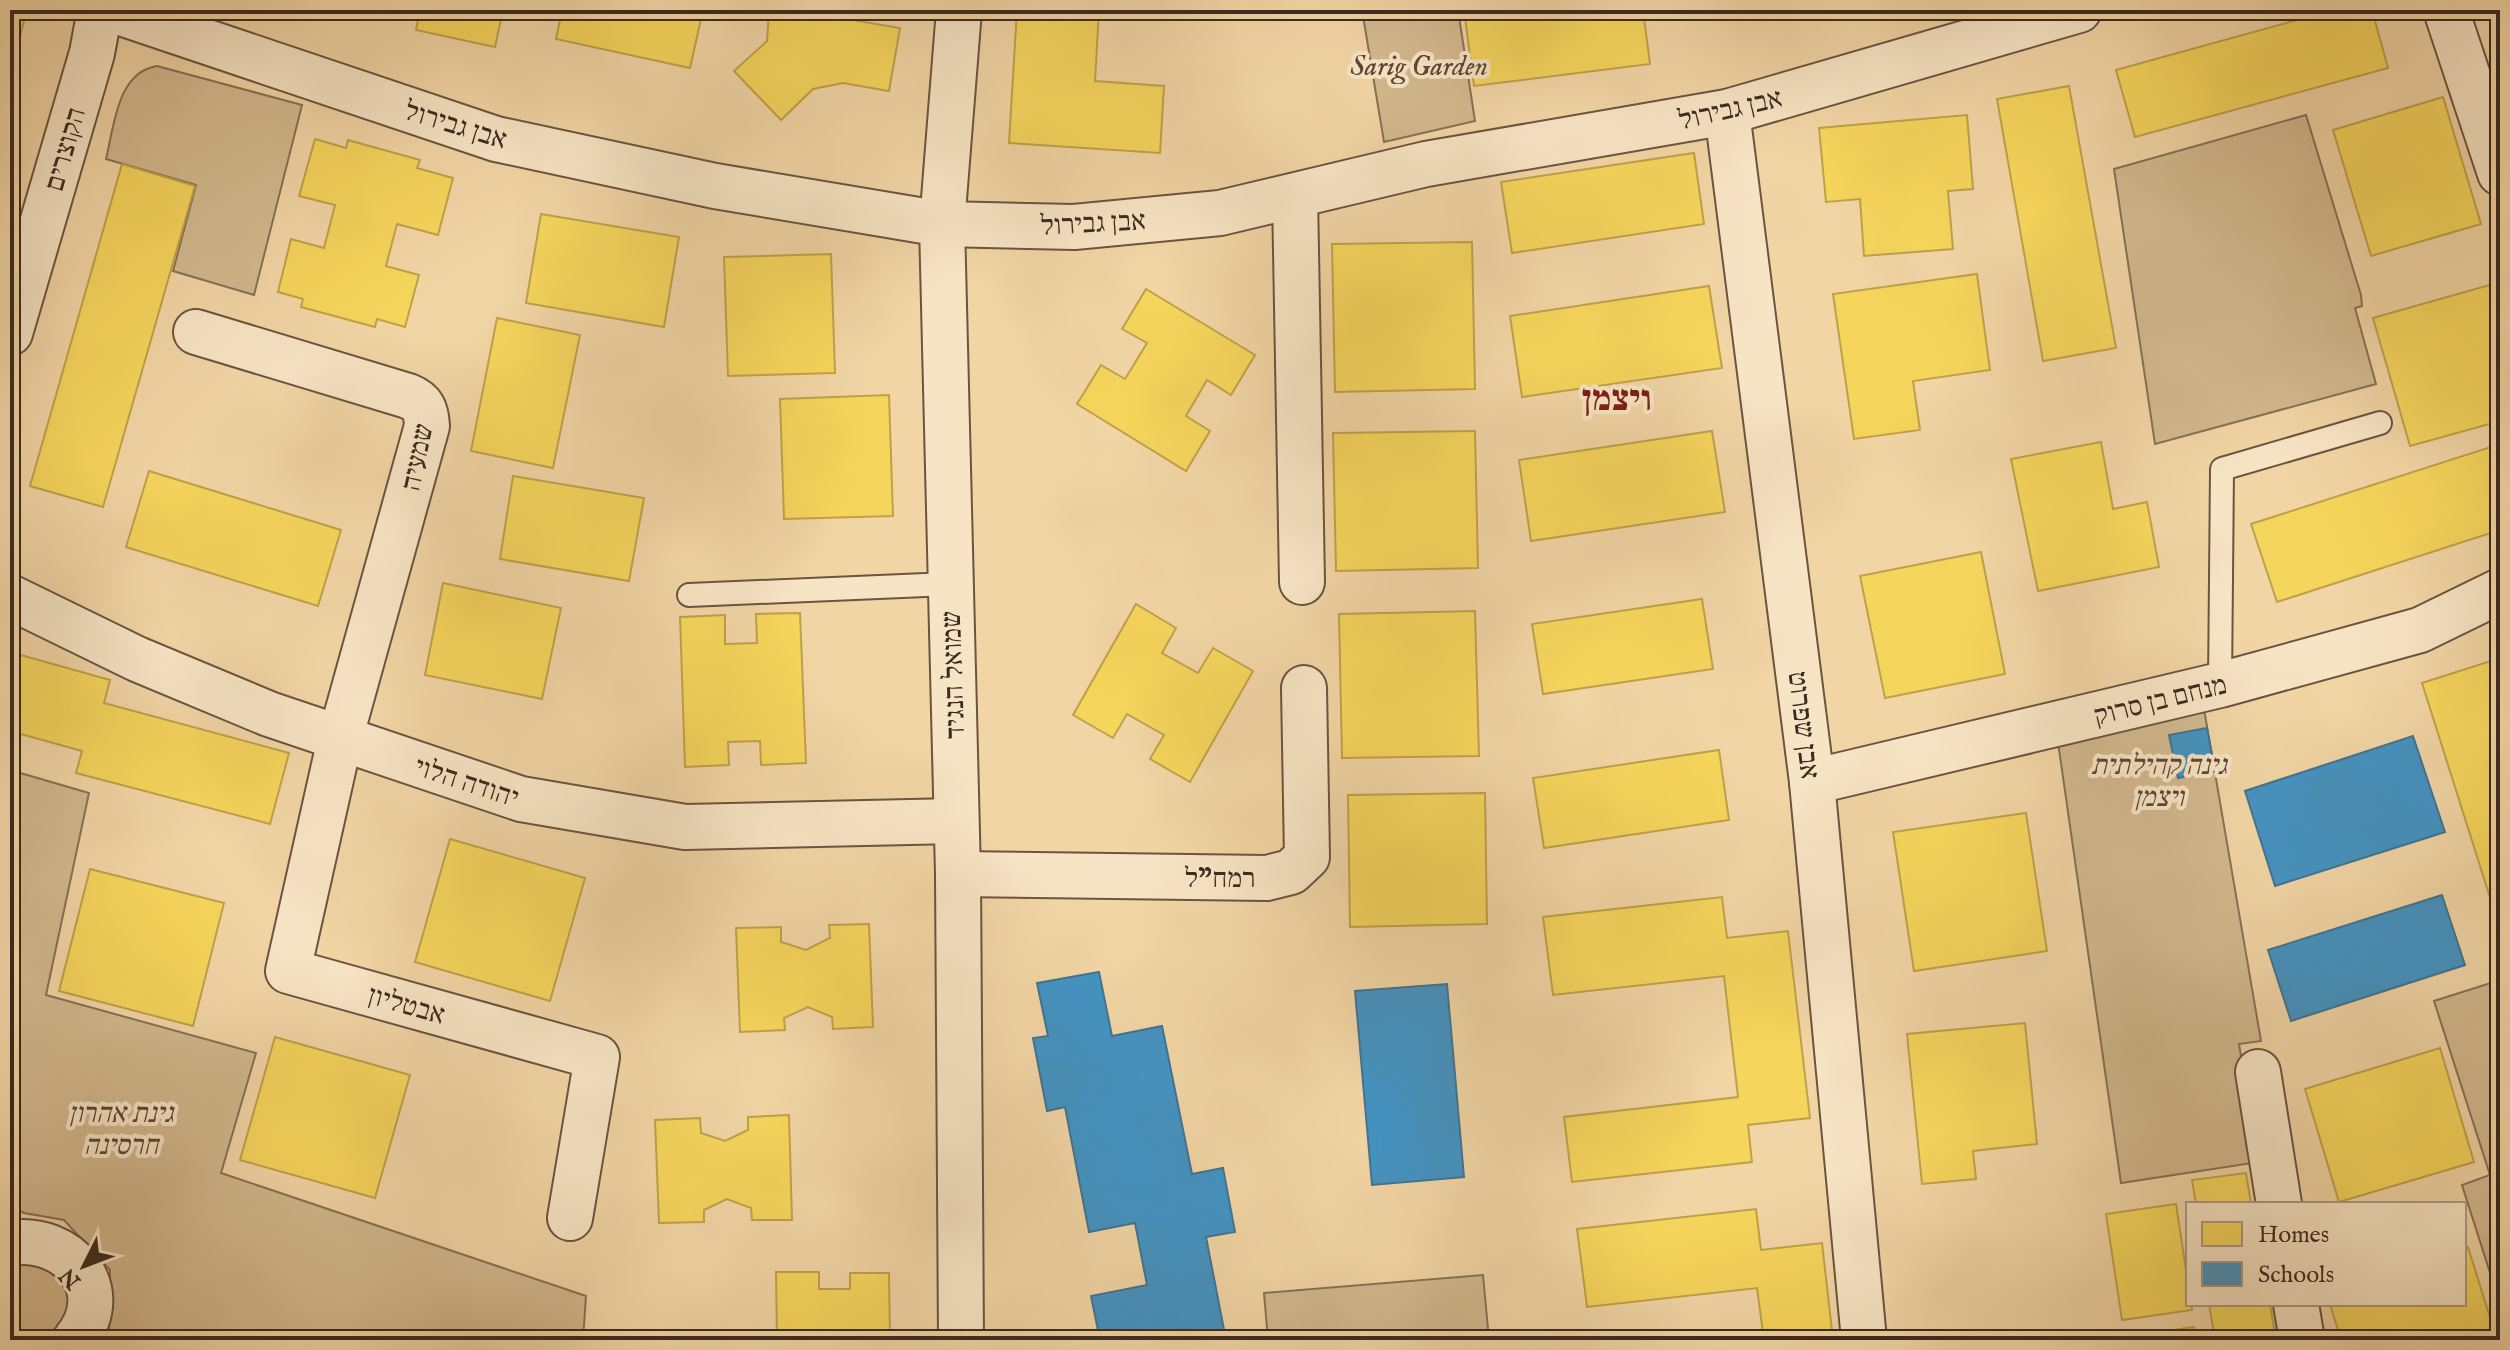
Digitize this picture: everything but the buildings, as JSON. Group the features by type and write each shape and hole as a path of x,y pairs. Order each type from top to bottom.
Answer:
{"street":[{"name":"הקוצרים","path":"10,333 92,53 100,10"},
{"name":"אבן גבירול","path":"112,10 496,139 715,186 942,224 1074,227 1220,213 1426,164 1727,112 2079,10"},
{"name":"שמואל הנגיד","path":"959,10 942,224 958,874 961,1340"},
{"path":"2446,10 2500,173"},
{"name":"אבן שפרוט","path":"1727,112 1812,782 1864,1340"},
{"path":"1295,196 1302,582"},
{"name":"שמעיה","path":"196,332 408,396 419,401 426,411 427,426 340,739"},
{"name":"מנחם בן סרוק","path":"1812,782 2220,685 2420,630 2500,591"},
{"name":"יהודה הלוי","path":"10,597 137,659 340,739 521,799 685,827 956,821"},
{"name":"רמח\"ל","path":"958,874 1267,878 1291,872 1307,857 1304,688"},
{"name":"אבטליון","path":"340,739 288,971 597,1057 570,1218"},
{"path":"2258,1072 2279,1202"},
{"path":"17,1239 51,1245 69,1255 82,1271 89,1291 89,1311 82,1337"},
{"path":"2296,1306 2302,1340"}],"lane":[{"path":"2220,685 2222,469 2380,423"},
{"path":"689,595 949,584"}],"green space":[{"name":"Sarig Garden","path":"1362,10 1458,10 1475,121 1384,142"},
{"path":"157,66 302,105 254,295 173,271 196,185 106,159 115,117 125,90 144,70"},
{"path":"2306,115 2361,295 2362,306 2355,308 2376,384 2155,444 2114,169"},
{"name":"גינה קהילתית ויצמן","path":"2204,709 2261,1041 2239,1044 2259,1162 2121,1183 2058,742"},
{"name":"גינת אהרון חרסינה","path":"10,770 89,793 46,995 256,1053 221,1173 586,1296 583,1340 109,1340 110,1270 64,1220 24,1213 10,1206"},
{"path":"2500,980 2500,1304 2462,1185 2490,1175 2434,1001"},
{"path":"24,1254 75,1285 60,1340 10,1340 10,1258"},
{"path":"1483,1275 1489,1340 1268,1340 1264,1293"}],"district":[{"name":"ויצמן","path":"1617,397"}]}
